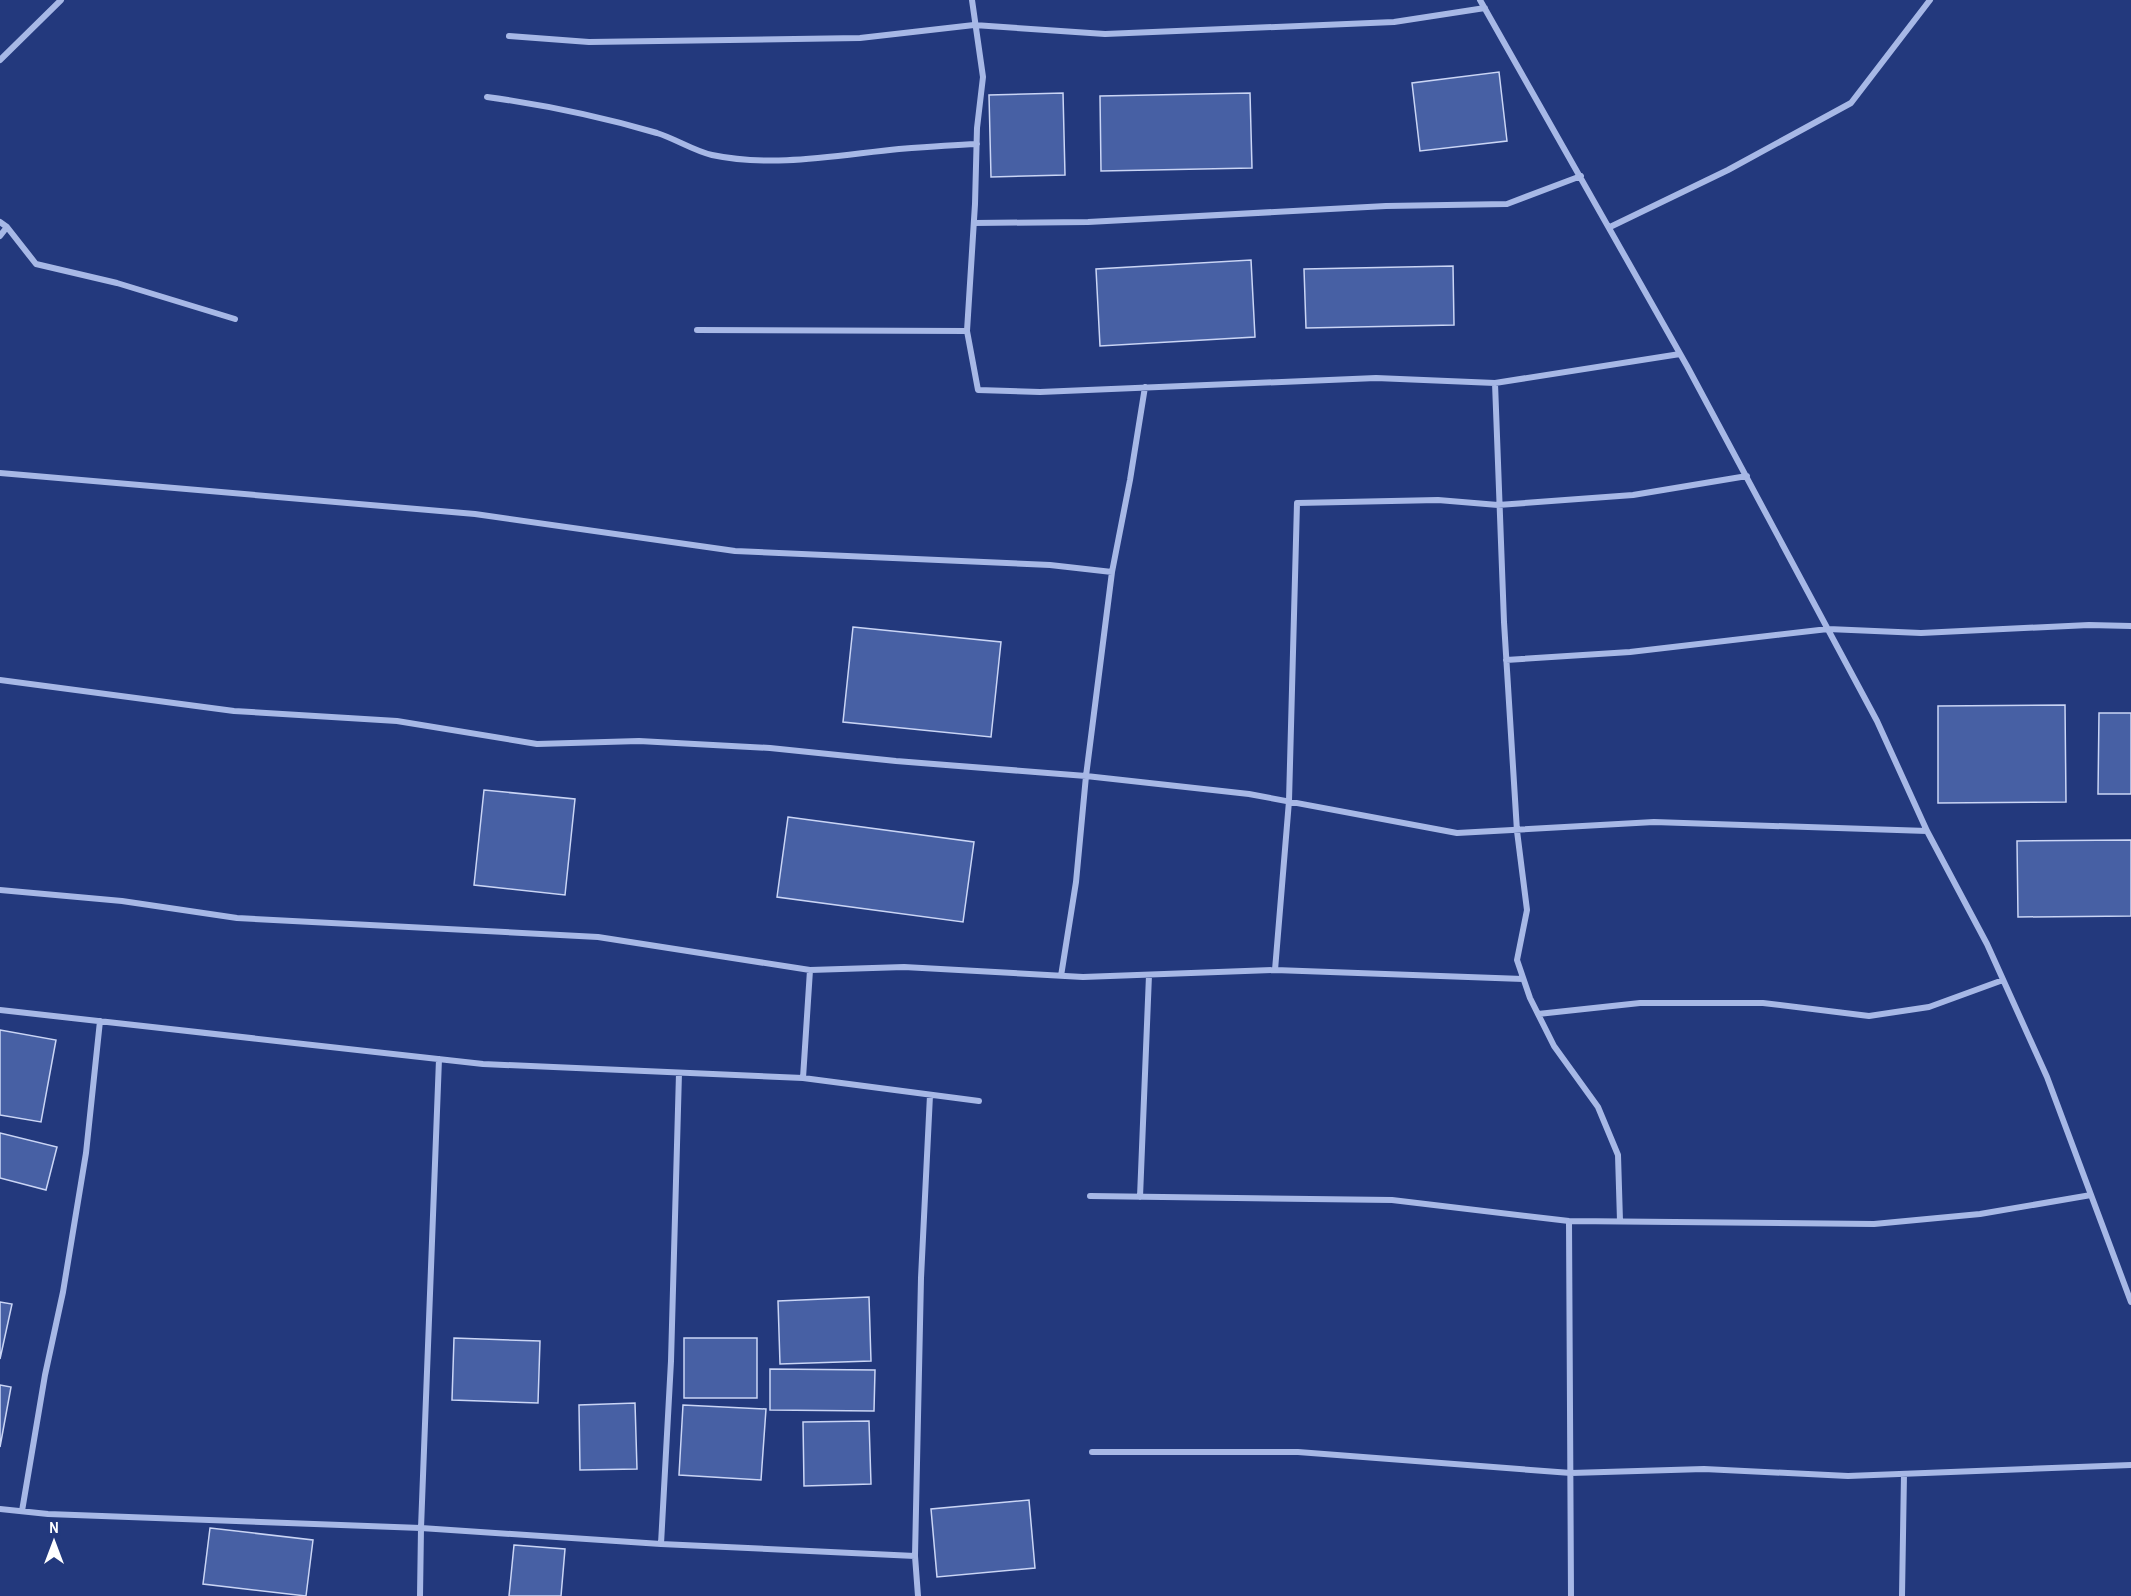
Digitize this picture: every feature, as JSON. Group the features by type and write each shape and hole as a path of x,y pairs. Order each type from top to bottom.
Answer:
{"street":[{"path":"0,60 61,0"},
{"path":"972,0 983,77 976,144 968,331 978,390 1040,392 1376,378 1495,383 1680,354"},
{"path":"1480,0 1680,354 1876,721 1928,831 1987,944 2047,1077 2131,1302"},
{"path":"1610,227 1728,170 1851,103 1930,0"},
{"path":"509,36 589,42 860,38 974,25 1105,34 1394,22 1485,8"},
{"path":"488,97 618,122 670,137 711,154 747,160 823,159 898,149 976,144"},
{"path":"974,223 1088,222 1386,206 1508,204 1581,176"},
{"path":"0,222 7,226 36,264 117,283 235,319"},
{"path":"0,236 7,226"},
{"path":"697,330 968,331"},
{"path":"1495,383 1498,505 1506,660 1517,831 1527,910 1517,960 1538,1014 1554,1046 1598,1107 1618,1155 1620,1221"},
{"path":"1061,976 1076,882 1086,776 1112,572 1145,387"},
{"path":"0,473 475,514 735,551 1050,565 1112,572"},
{"path":"1275,970 1289,801 1297,503 1438,500 1498,505 1633,495 1747,476"},
{"path":"1506,660 1630,652 1828,629 1921,633 2089,625 2131,626"},
{"path":"0,680 234,711 397,721 537,744 639,741 771,748 896,761 1086,776 1249,794 1457,833 1654,822 1928,831"},
{"path":"0,890 122,901 237,918 598,937 810,970 904,967 1061,976 1275,970 1523,979"},
{"path":"803,1078 810,970"},
{"path":"1140,1197 1149,975"},
{"path":"1538,1014 1640,1003 1763,1003 1869,1016 1929,1006 2003,980"},
{"path":"0,1010 483,1064 803,1078 979,1101"},
{"path":"22,1511 45,1375 63,1292 86,1153 100,1021"},
{"path":"420,1596 439,1059"},
{"path":"661,1544 672,1350 679,1073"},
{"path":"918,1596 915,1556 921,1278 930,1095"},
{"path":"1090,1196 1392,1200 1569,1221 1874,1224 1980,1215 2091,1195"},
{"path":"1569,1221 1571,1596"},
{"path":"1092,1452 1298,1452 1571,1473 1704,1469 1848,1476 2131,1465"},
{"path":"1902,1596 1904,1474"},
{"path":"0,1509 421,1528 661,1544 915,1556"}],"building":[{"path":"1499,72 1507,141 1420,151 1412,83"},
{"path":"1063,93 1065,175 991,177 989,95"},
{"path":"1250,93 1252,168 1101,171 1100,96"},
{"path":"1251,260 1255,337 1100,346 1096,269"},
{"path":"1453,266 1454,325 1306,328 1304,269"},
{"path":"853,627 1001,642 991,737 843,722"},
{"path":"2065,705 2066,802 1938,803 1938,706"},
{"path":"2099,713 2131,713 2131,794 2098,794"},
{"path":"484,790 575,799 565,895 474,885"},
{"path":"788,817 974,842 963,922 777,897"},
{"path":"2131,840 2131,916 2018,917 2017,841"},
{"path":"0,1030 56,1040 41,1122 0,1115"},
{"path":"0,1133 57,1147 46,1190 0,1178"},
{"path":"869,1297 871,1361 780,1364 778,1301"},
{"path":"0,1302 12,1304 0,1359"},
{"path":"454,1338 540,1341 538,1403 452,1400"},
{"path":"684,1338 757,1338 757,1398 684,1398"},
{"path":"770,1369 875,1370 874,1411 770,1410"},
{"path":"0,1385 11,1387 0,1447"},
{"path":"635,1403 637,1469 580,1470 579,1405"},
{"path":"683,1405 766,1409 761,1480 679,1475"},
{"path":"869,1421 871,1484 804,1486 803,1422"},
{"path":"1029,1500 1035,1568 937,1577 931,1509"},
{"path":"210,1528 313,1540 306,1596 203,1584"},
{"path":"514,1545 565,1549 561,1596 509,1596"}]}
